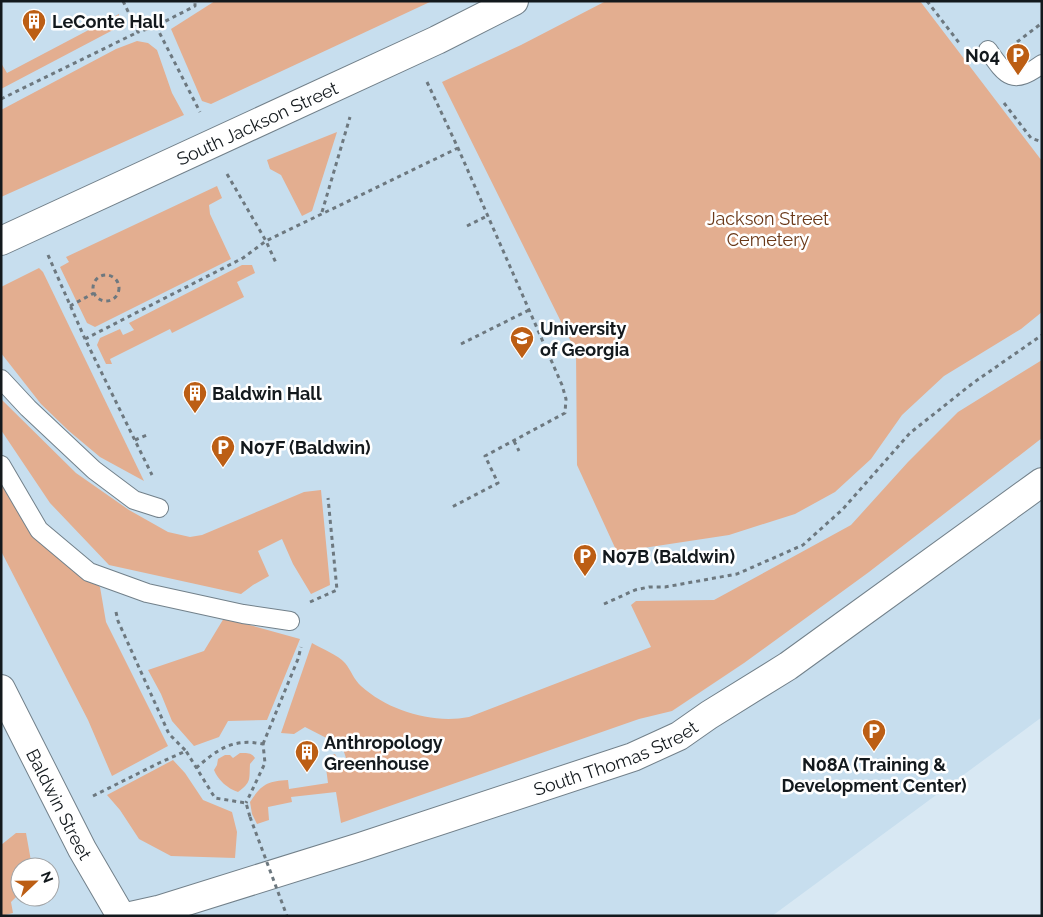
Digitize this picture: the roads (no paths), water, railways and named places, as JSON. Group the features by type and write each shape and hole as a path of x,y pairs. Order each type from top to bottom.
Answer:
{"main road":[{"name":"South Jackson Street","path":"1,242 437,40 514,1"},
{"name":"South Thomas Street","path":"130,916 158,910 369,844 633,757 678,736 788,666 1042,482"},
{"name":"Baldwin Street","path":"1,688 82,849 121,916"}],"lane":[{"path":"988,50 1003,70 1013,76 1026,75 1042,64"},
{"path":"1,379 28,408 94,470 134,500 159,508"},
{"path":"1,465 40,530 89,572 147,593 243,614 287,620"}],"place":[{"name":"LeConte Hall","path":"34,42"},
{"name":"N04","path":"1018,76"},
{"name":"University of Georgia","path":"522,359"},
{"name":"Baldwin Hall","path":"195,414"},
{"name":"N07F (Baldwin)","path":"223,468"},
{"name":"N07B (Baldwin)","path":"585,577"},
{"name":"N08A (Training & Development Center)","path":"874,752"},
{"name":"Anthropology Greenhouse","path":"307,773"}],"park label":[{"name":"Jackson Street Cemetery","path":"768,228"}]}
